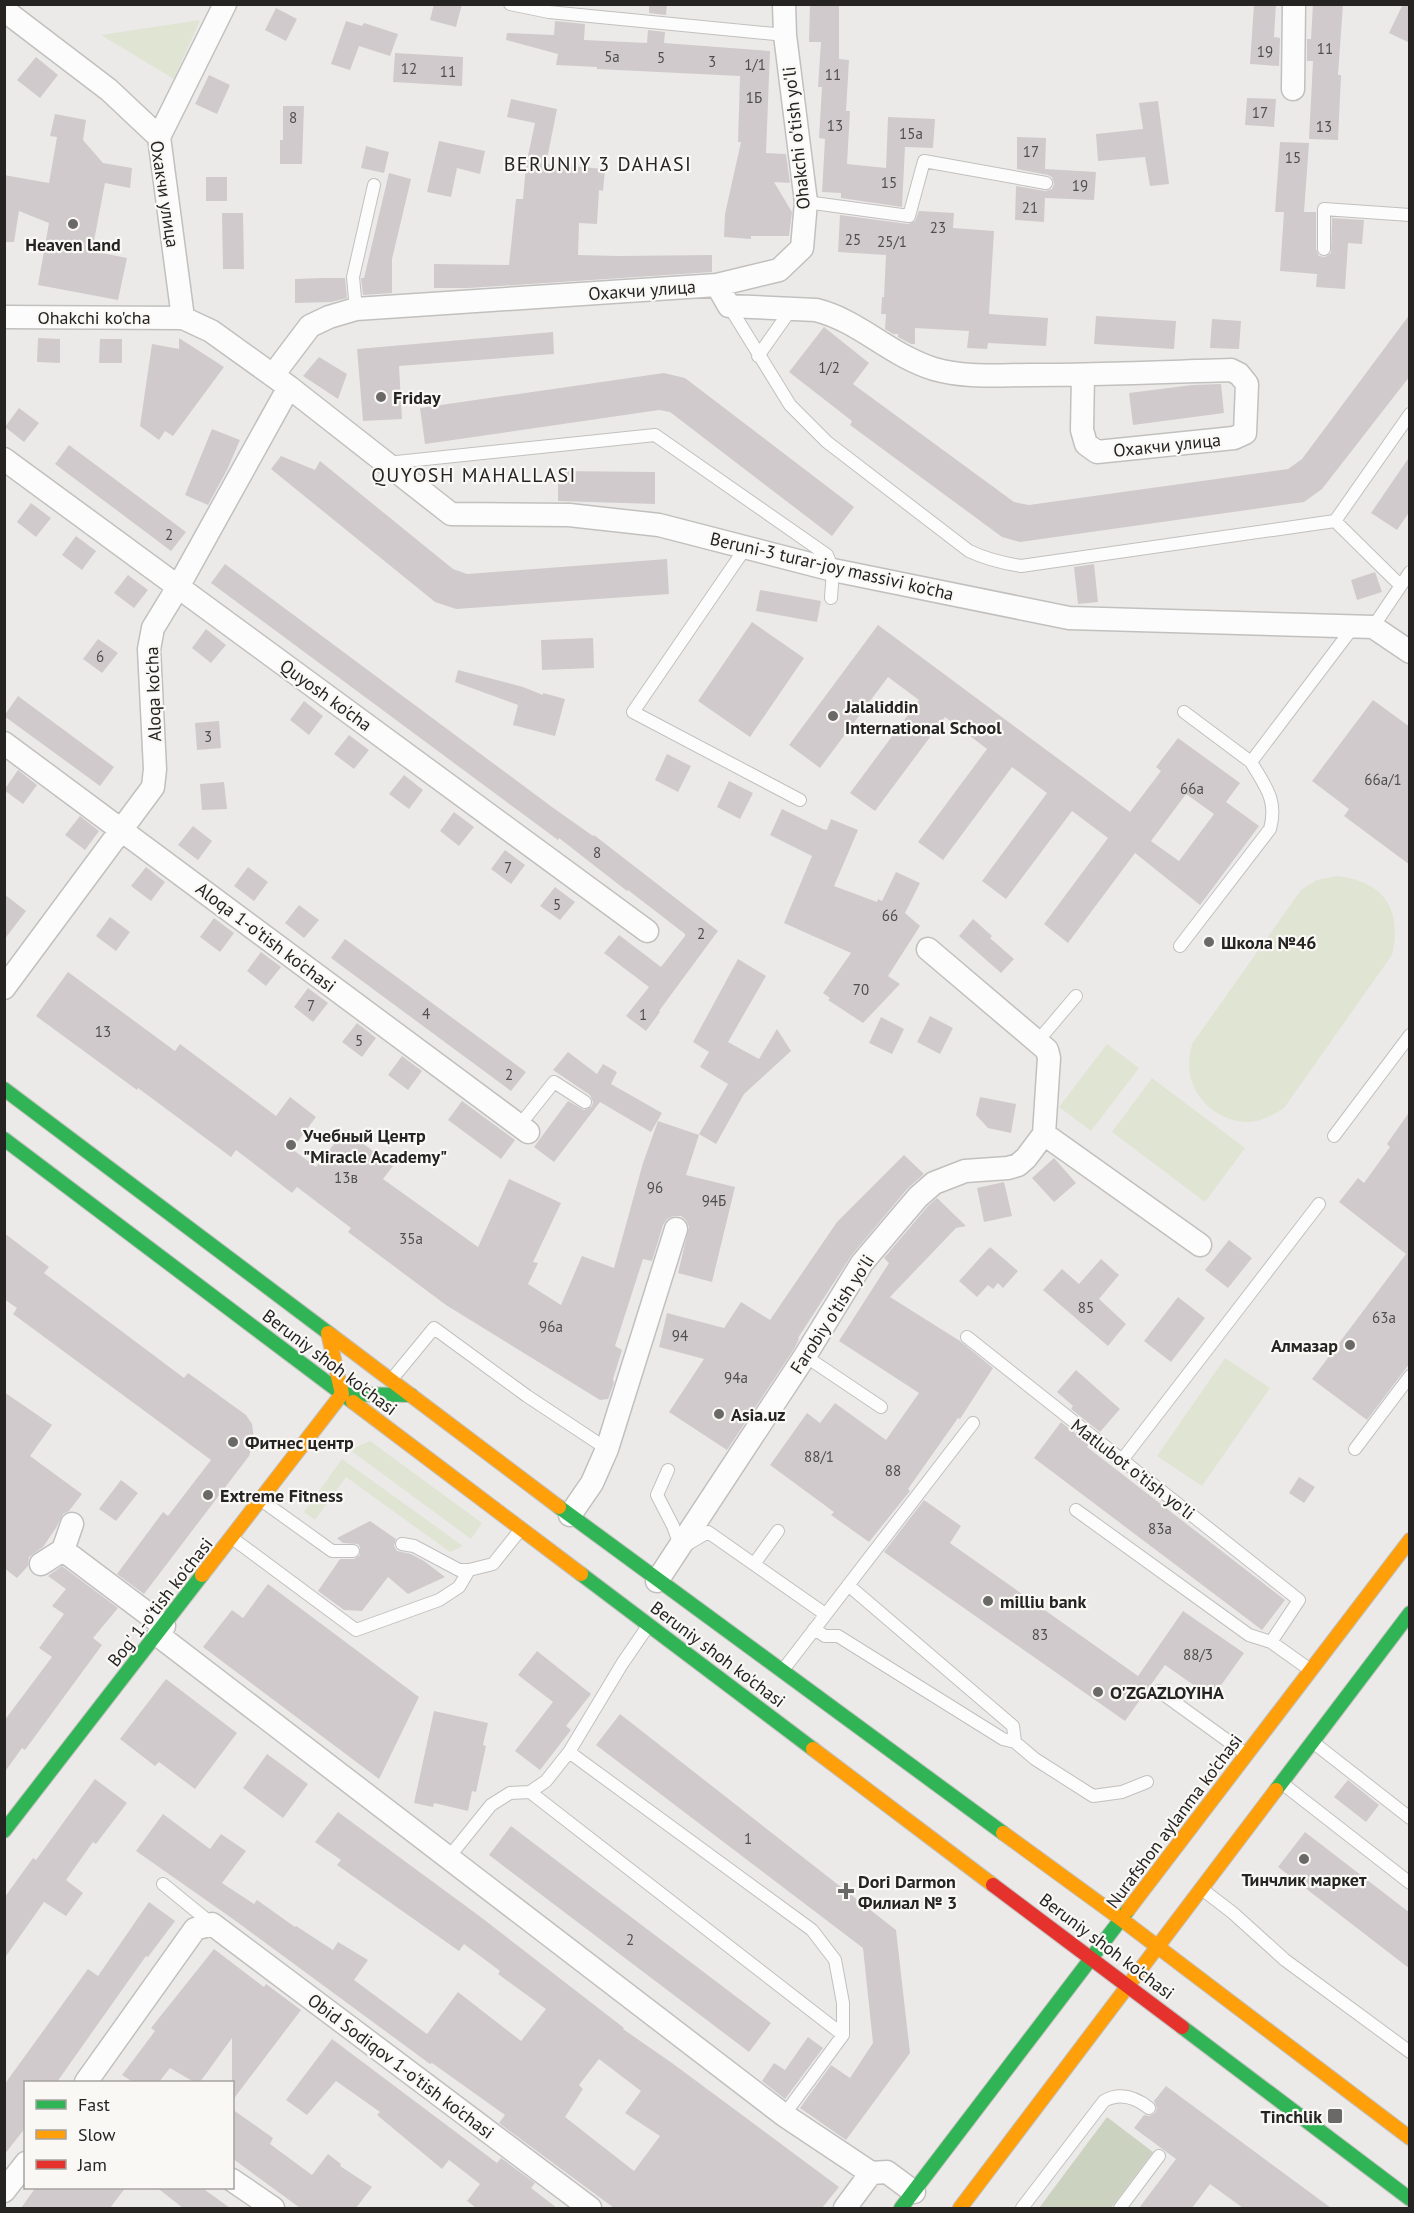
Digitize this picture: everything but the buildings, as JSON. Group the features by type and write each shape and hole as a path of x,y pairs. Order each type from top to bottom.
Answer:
{"main road":[{"name":"Beruniy shoh ko'chasi","path":"4,1089 657,1581 1121,1919 1410,2138"},
{"name":"Beruniy shoh ko'chasi","path":"4,1139 1410,2199"},
{"path":"328,1333 342,1394 411,1395"},
{"name":"Bog' 1-o'tish ko'chasi","path":"4,1831 342,1394"},
{"name":"Nurafshon aylanma ko'chasi","path":"907,2200 1410,1540"},
{"path":"1387,1570 1406,1569"},
{"path":"960,2208 1410,1613"}],"street":[{"path":"159,136 225,4"},
{"name":"Ohakchi o'tish yo'li","path":"717,285 779,270 802,248 806,202 785,34 784,4"},
{"path":"1293,89 1294,4"},
{"name":"Охакчи улица","path":"4,9 109,90 159,136 183,318"},
{"name":"Охакчи улица","path":"281,381 310,326 329,316 357,309 717,285 729,306 816,310 840,317 902,357 949,373 1083,375 1232,370 1239,374 1247,384 1245,432 1234,438 1097,452 1086,444 1082,430 1083,375"},
{"name":"Ohakchi ko'cha","path":"4,317 183,318"},
{"path":"183,318 211,331 281,381"},
{"name":"Beruni-3 turar-joy massivi ko'cha","path":"281,381 451,514 568,515 658,525 832,570 1069,618 1364,626"},
{"name":"Aloqa ko'cha","path":"4,988 153,787 155,769 149,649 153,628 178,587 281,381"},
{"name":"Quyosh ko'cha","path":"4,459 647,931"},
{"path":"1364,626 1410,652"},
{"name":"Aloqa 1-o'tish ko'chasi","path":"4,743 524,1129"},
{"path":"928,949 1047,1050 1049,1058 1044,1134 1200,1245"},
{"name":"Farobiy o'tish yo'li","path":"657,1581 681,1548 805,1356 862,1263 918,1197 934,1183 964,1171 1008,1168 1018,1165 1044,1134"},
{"path":"570,1515 592,1483 607,1449 676,1229"},
{"path":"41,1564 63,1550 72,1524"},
{"path":"63,1550 449,1857 784,2115 871,2173 887,2172 907,2200"},
{"path":"90,2081 195,1929 212,1924"},
{"name":"Obid Sodiqov 1-o'tish ko'chasi","path":"212,1924 590,2208"},
{"path":"4,2191 24,2166"},
{"path":"845,2208 871,2173"},
{"path":"234,2181 273,2208"}],"lane":[{"path":"510,4 549,12 785,34"},
{"path":"806,202 909,216 924,161 1046,183"},
{"path":"357,309 352,276 374,185"},
{"path":"1324,249 1324,209 1410,214"},
{"path":"729,306 789,405 827,442 969,550 994,561 1021,566 1335,521 1410,414"},
{"path":"758,356 793,308"},
{"path":"387,464 655,435 827,555 832,570 831,598"},
{"path":"1335,521 1400,585"},
{"path":"746,547 633,712 800,800"},
{"path":"1251,762 1410,572"},
{"path":"1179,946 1270,830 1275,813 1270,796 1251,762 1184,712"},
{"path":"1037,1041 1076,996"},
{"path":"1334,1136 1410,1035"},
{"path":"524,1129 554,1082 585,1102"},
{"path":"1122,1460 1319,1204"},
{"path":"391,1380 434,1328 526,1396 607,1449"},
{"name":"Matlubot o'tish yo'li","path":"967,1337 1299,1600 1271,1642"},
{"path":"805,1356 881,1407"},
{"path":"1355,1449 1406,1388 1410,1376"},
{"path":"782,1671 973,1423"},
{"path":"668,1470 657,1495 681,1548 708,1533 825,1614"},
{"path":"261,1500 332,1551 353,1551"},
{"path":"1076,1509 1249,1635 1271,1642 1311,1670"},
{"path":"402,1544 414,1546 459,1570 469,1570 493,1564 521,1529"},
{"path":"754,1564 778,1531"},
{"path":"232,1538 357,1630 439,1600 459,1587 469,1570"},
{"path":"848,1585 1013,1726 1015,1742"},
{"path":"449,1857 491,1805 510,1793 530,1792 546,1781 569,1752 622,1664 649,1625"},
{"path":"814,1629 825,1636 838,1636 1003,1739 1015,1742 1035,1759 1093,1796 1122,1792 1148,1782"},
{"path":"1159,1690 1247,1755"},
{"path":"1313,1742 1410,1818"},
{"path":"569,1752 812,1930 835,1960 843,2003 843,2035 784,2115"},
{"path":"1282,1783 1410,1883"},
{"path":"530,1792 843,2035"},
{"path":"163,1884 212,1924"},
{"path":"1202,1889 1233,1913 1285,1960 1410,2052"},
{"path":"1022,2208 1109,2098 1121,2096 1138,2101 1149,2108"},
{"path":"1120,2208 1159,2156"}],"green space":[{"path":"200,20 174,79 101,35"},
{"path":"1336,876 1366,884 1386,900 1392,911 1394,924 1395,938 1392,955 1284,1108 1267,1117 1249,1122 1226,1118 1207,1105 1193,1086 1189,1063 1192,1044 1301,890 1317,880"},
{"path":"1107,1044 1139,1068 1091,1131 1059,1107"},
{"path":"1152,1078 1245,1148 1205,1202 1112,1132"},
{"path":"1225,1358 1270,1388 1202,1486 1157,1456"},
{"path":"370,1441 482,1523 471,1539 350,1450"},
{"path":"342,1459 463,1546 450,1552 346,1477 315,1520 304,1512"},
{"path":"1107,2117 1153,2152 1111,2208 1039,2208"}],"traffic: fast":[{"path":"4,1089 331,1335"},
{"path":"4,1139 353,1402"},
{"path":"342,1394 411,1395"},
{"path":"559,1507 1003,1833"},
{"path":"581,1574 813,1749"},
{"path":"4,1831 202,1575"},
{"path":"1276,1790 1410,1613"},
{"path":"901,2208 1128,1910"},
{"path":"1182,2027 1410,2199"}],"traffic: slow":[{"path":"202,1575 342,1394 328,1333"},
{"path":"331,1335 559,1507"},
{"path":"353,1402 581,1574"},
{"path":"1128,1910 1410,1540"},
{"path":"813,1749 993,1885"},
{"path":"960,2208 1276,1790"},
{"path":"1003,1833 1121,1919 1410,2138"}],"traffic: jam":[{"path":"993,1885 1182,2027"}],"place":[{"name":"Heaven land","path":"73,224"},
{"name":"Friday","path":"381,397"},
{"name":"Jalaliddin International School","path":"833,716"},
{"name":"Школа №46","path":"1209,942"},
{"name":"Учебный Центр \"Miracle Academy\"","path":"291,1145"},
{"name":"Алмазар","path":"1350,1345"},
{"name":"Asia.uz","path":"719,1414"},
{"name":"Фитнес центр","path":"233,1442"},
{"name":"Extreme Fitness","path":"208,1495"},
{"name":"milliu bank","path":"988,1601"},
{"name":"O'ZGAZLOYIHA","path":"1098,1692"},
{"name":"Тинчлик маркет","path":"1304,1859"},
{"name":"Dori Darmon Филиал № 3","path":"846,1891"},
{"name":"Tinchlik","path":"1335,2116"}],"district":[{"name":"BERUNIY 3 DAHASI","path":"598,164"},
{"name":"QUYOSH MAHALLASI","path":"474,475"}]}
